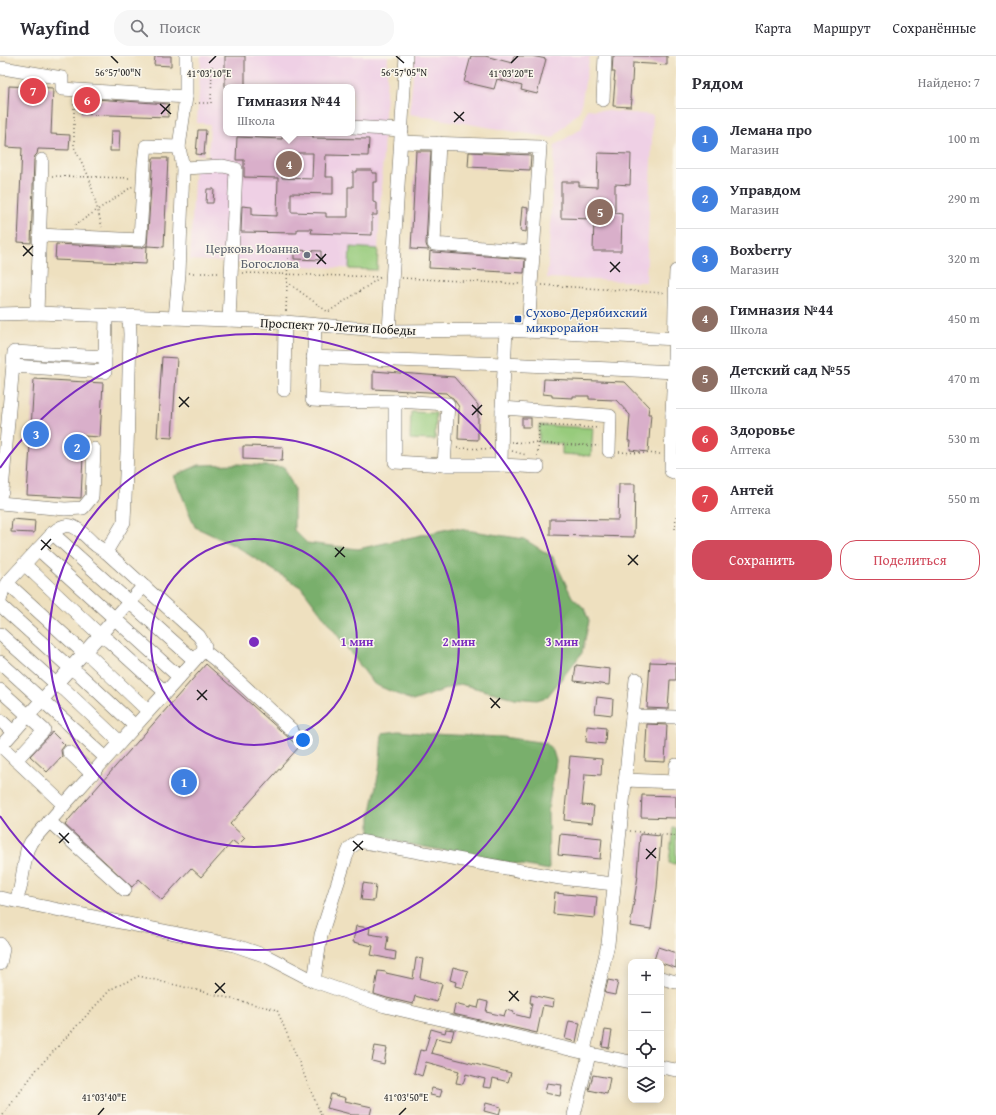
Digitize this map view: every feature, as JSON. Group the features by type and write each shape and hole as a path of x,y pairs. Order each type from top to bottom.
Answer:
{"street":[{"path":"175,318 179,274 183,168 179,147 185,100 186,56"},
{"path":"389,331 387,277 401,136 406,56"},
{"path":"603,100 605,56"},
{"path":"0,68 62,78 62,89 185,100"},
{"path":"355,128 439,143 540,147 528,331"},
{"path":"439,143 434,244 534,252"},
{"path":"40,235 140,240 146,146 179,147"},
{"path":"37,313 42,160"},
{"path":"183,168 223,166 236,169 229,320"},
{"path":"676,271 674,413 670,471 676,473"},
{"name":"Проспект 70-Летия Победы","path":"0,314 37,313 285,322 389,331 506,330 675,339"},
{"path":"0,496 2,491 13,366 105,372 106,316"},
{"path":"106,552 124,522 130,334 129,317"},
{"path":"284,390 285,322"},
{"path":"315,325 312,400 345,402 395,401 448,404 444,465"},
{"path":"500,465 506,330"},
{"path":"313,357 675,372"},
{"path":"395,401 395,462 444,465 538,467"},
{"path":"502,408 610,416 609,451"},
{"path":"0,503 65,509 82,508 92,497 94,449"},
{"path":"0,601 3,589 7,582 38,548 60,526 69,526 77,528 95,545 106,552 199,636 205,646 31,842 27,850 20,889 16,901"},
{"path":"52,533 194,660"},
{"path":"38,548 179,677"},
{"path":"24,564 100,635 109,641 165,692"},
{"path":"7,582 90,656 148,711"},
{"path":"64,805 1,745 144,587"},
{"path":"0,605 70,668 79,674 134,726"},
{"path":"0,634 56,684 65,690 120,742"},
{"path":"203,650 292,730"},
{"path":"0,662 106,758"},
{"path":"574,1115 588,1059 585,1046 608,944 636,679"},
{"path":"0,690 44,730 16,760"},
{"path":"632,716 676,717"},
{"path":"0,720 13,732"},
{"path":"69,752 92,774"},
{"path":"625,780 675,782 676,765"},
{"path":"49,821 125,890"},
{"path":"314,981 321,935 346,857 350,848 359,841 560,878 614,884"},
{"path":"0,898 234,944 266,956 314,981 385,1006 628,1061"},
{"path":"0,944 3,949 0,964"},
{"path":"664,979 676,982"},
{"path":"664,1068 676,1070"}],"path":[{"path":"185,100 211,103 212,66"},
{"path":"74,89 74,147 89,177 105,238"},
{"path":"42,176 143,179"},
{"path":"59,236 143,179"},
{"path":"285,322 288,256"},
{"path":"179,274 231,273 387,277 531,284 675,294"},
{"path":"287,282 328,312 387,277"},
{"path":"538,443 539,425 593,428"},
{"path":"510,442 592,445"},
{"path":"609,451 661,454"},
{"path":"675,529 676,516"},
{"path":"620,830 676,836"},
{"path":"3,1115 37,1068 111,989 139,976 277,1010 321,1115"}],"shaded area":[{"path":"201,56 388,56 377,270 190,260 195,159 208,160 210,124 197,123"},
{"path":"415,56 590,56 580,110 553,138 409,114"},
{"path":"587,109 653,115 646,282 547,278 555,145 581,129"}],"green space":[{"path":"350,247 378,249 377,270 349,269"},
{"path":"411,412 436,413 435,440 410,439"},
{"path":"539,425 593,428 591,456 562,454 562,444 539,443"},
{"path":"237,464 284,467 294,488 294,530 307,543 358,549 453,528 524,539 553,557 572,597 584,608 589,621 582,653 547,697 537,700 514,698 460,684 413,701 374,684 302,588 235,546 195,527 174,476 199,465"},
{"path":"399,731 429,734 503,737 546,743 553,751 556,761 548,809 549,870 403,843 370,833 370,817 379,771 382,733"},
{"path":"673,828 676,828 676,864 669,863"}],"building":[{"path":"155,56 171,56 171,66 154,65"},
{"path":"225,56 245,56 245,84 225,84"},
{"path":"471,56 485,56 512,63 514,56 532,56 546,59 537,94 521,90 522,86 497,79 494,89 464,82"},
{"path":"613,56 667,56 667,65 633,63 630,99 632,99 631,107 613,106 615,72 612,72"},
{"path":"9,86 53,88 51,134 70,135 69,150 38,149 35,156 31,243 18,242 22,148 6,147"},
{"path":"81,98 168,104 168,117 81,114"},
{"path":"198,130 206,130 204,155 196,154"},
{"path":"111,131 120,131 119,151 110,151"},
{"path":"283,136 313,136 313,138 369,139 368,156 326,155 325,177 333,177 333,194 291,193 291,212 326,213 326,217 348,217 348,187 353,187 353,172 357,172 357,170 372,170 372,173 377,173 377,182 373,182 373,202 377,203 377,215 372,215 372,235 311,233 312,229 297,229 297,233 241,232 242,206 252,207 252,215 277,216 278,178 244,177 244,160 236,160 237,137 282,139","holes":["282,153 313,153 312,179 282,178"]},
{"path":"416,151 431,151 426,244 429,250 411,249"},
{"path":"469,152 531,155 530,170 468,167"},
{"path":"598,153 631,154 630,185 615,184 615,213 622,214 621,251 593,251 594,219 561,218 561,182 579,182 579,186 597,187"},
{"path":"153,158 168,158 164,247 147,246"},
{"path":"207,189 214,189 213,203 206,203"},
{"path":"522,207 528,208 526,232 520,231"},
{"path":"56,244 140,248 147,246 146,264 55,260"},
{"name":"Церковь Иоанна Богослова","path":"294,250 321,251 321,260 294,259"},
{"path":"430,251 525,259 524,273 429,268"},
{"path":"162,357 177,358 172,438 157,437"},
{"path":"373,371 454,377 478,405 478,440 458,439 459,407 453,398 446,393 373,389"},
{"path":"34,379 103,383 100,437 84,436 81,498 27,495"},
{"path":"544,379 625,382 649,407 648,414 651,414 648,452 630,450 631,441 628,441 630,415 616,400 589,399 589,396 573,396 573,398 552,397 552,395 543,394"},
{"path":"522,418 531,418 531,427 522,427"},
{"path":"243,446 283,447 282,461 243,459"},
{"path":"619,484 635,484 634,537 550,535 550,519 618,520"},
{"path":"12,519 35,521 34,533 11,532"},
{"path":"650,662 676,663 676,680 670,680 668,709 647,708"},
{"path":"206,664 299,747 230,824 245,838 238,845 233,841 201,877 191,868 162,900 139,879 132,887 65,825"},
{"path":"576,665 610,669 609,685 574,681"},
{"path":"597,697 613,699 612,715 595,713"},
{"path":"647,724 667,725 665,762 645,761"},
{"path":"587,726 606,728 605,744 586,742"},
{"path":"52,732 65,745 61,750 62,756 47,772 30,756"},
{"path":"570,756 602,759 601,775 585,774 582,805 594,806 592,823 564,820"},
{"path":"642,795 676,796 676,818 641,817"},
{"path":"560,834 602,838 600,859 558,855"},
{"path":"640,834 661,836 657,888 651,929 630,926 638,876"},
{"path":"363,883 376,885 374,901 361,900"},
{"path":"555,893 597,897 595,918 553,914"},
{"path":"356,926 370,928 369,934 388,937 386,950 396,952 395,960 371,955 373,946 353,942"},
{"path":"658,947 676,953 676,968 664,964 664,959 654,959"},
{"path":"416,958 423,959 420,978 442,984 437,1002 415,996 413,1004 374,994 378,971 413,979"},
{"path":"453,967 468,971 463,988 455,986 456,982 450,980"},
{"path":"608,980 618,982 615,995 605,993"},
{"path":"531,995 554,1000 553,1007 543,1005 537,1033 453,1014 455,1004 470,1008 470,1006 478,1008 480,1000 488,1002 486,1012 504,1016 506,1010 514,1012 513,1014 529,1018 532,1003 530,1003"},
{"path":"569,1021 580,1023 576,1042 565,1039"},
{"path":"431,1029 445,1033 446,1029 454,1030 451,1041 436,1038 431,1053 511,1073 508,1082 493,1078 491,1088 483,1087 485,1079 466,1074 463,1084 456,1083 459,1071 426,1062 422,1076 414,1073 420,1050 425,1051"},
{"path":"605,1030 612,1031 609,1048 602,1047"},
{"path":"375,1046 387,1048 384,1064 372,1061"},
{"path":"593,1075 610,1078 607,1094 589,1090"},
{"path":"547,1083 562,1085 560,1096 545,1093"},
{"path":"432,1088 442,1090 440,1097 430,1095"},
{"path":"331,1094 346,1098 345,1101 372,1107 370,1115 350,1115 327,1108"},
{"path":"486,1103 501,1107 499,1115 484,1111"}],"place":[{"name":"Антей","path":"33,91"},
{"name":"Здоровье","path":"87,100"},
{"name":"Гимназия №44","path":"289,164"},
{"name":"Детский сад №55","path":"600,212"},
{"name":"Церковь Иоанна Богослова","path":"307,255"},
{"name":"Сухово-Дерябихский микрорайон","path":"518,319"},
{"name":"Boxberry","path":"36,434"},
{"name":"Управдом","path":"77,447"},
{"name":"Лемана про","path":"184,782"}]}
